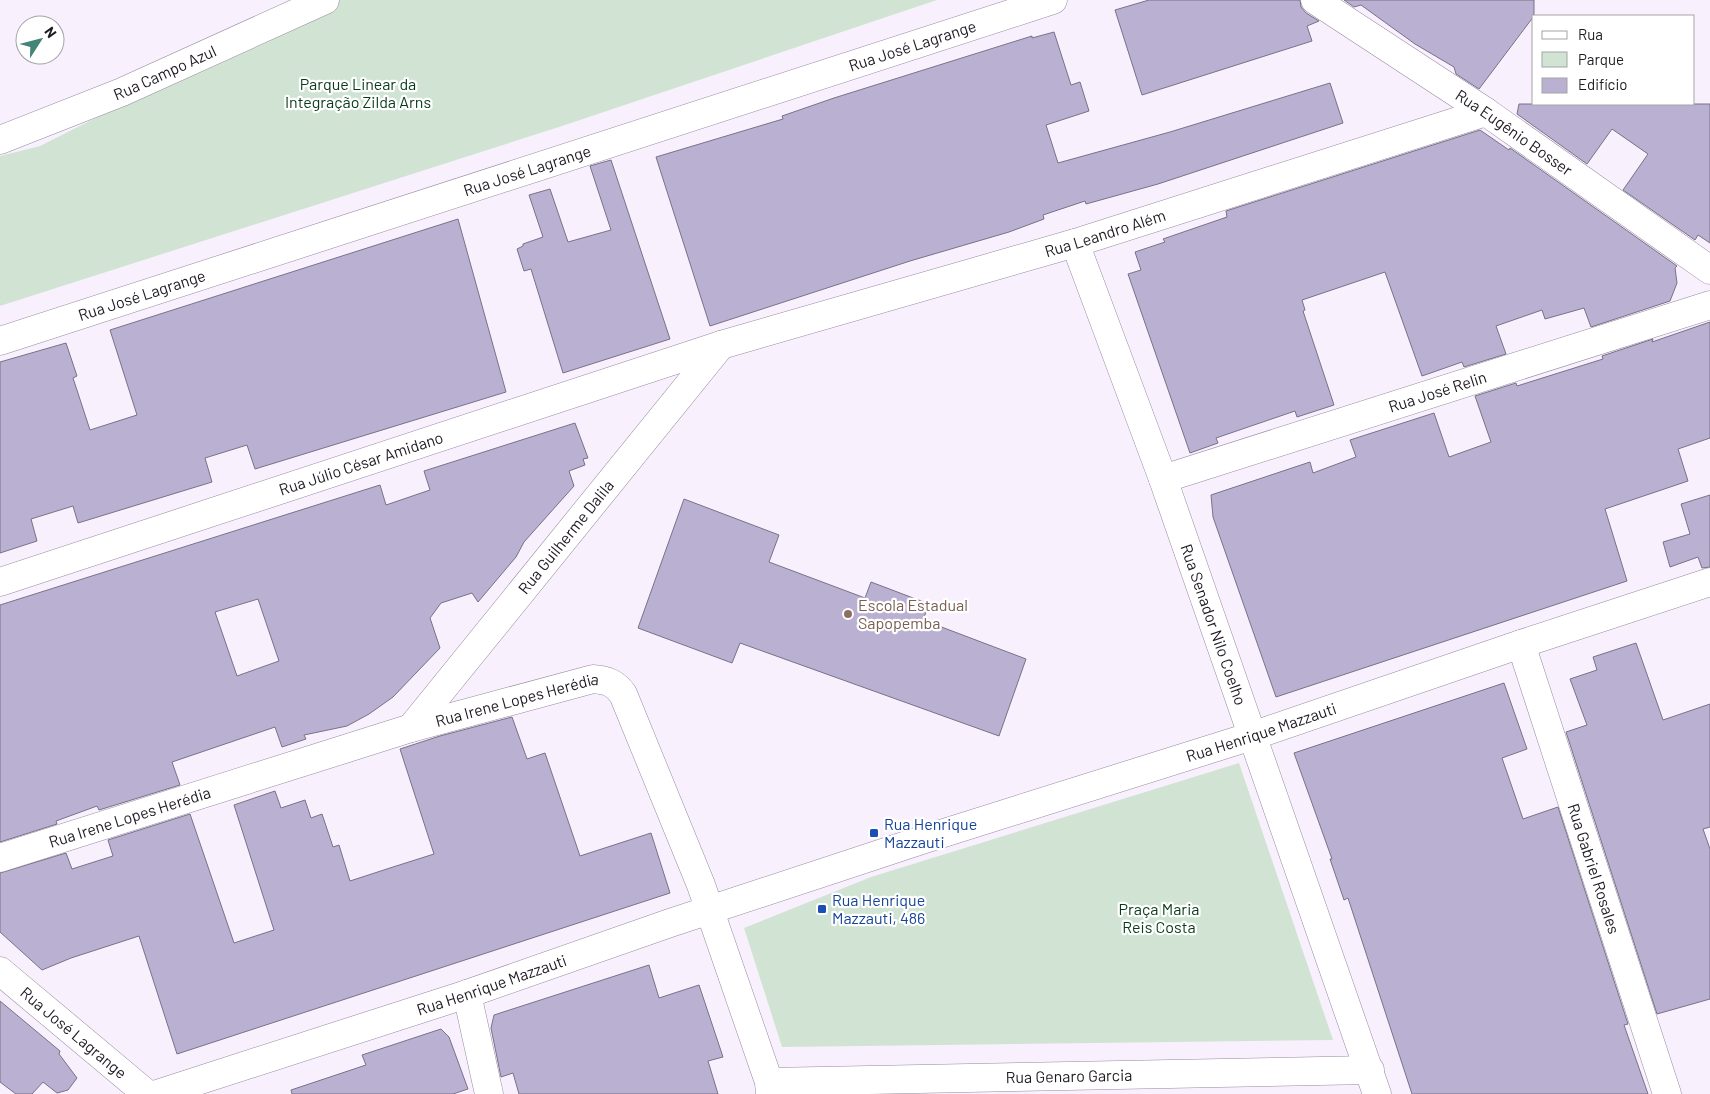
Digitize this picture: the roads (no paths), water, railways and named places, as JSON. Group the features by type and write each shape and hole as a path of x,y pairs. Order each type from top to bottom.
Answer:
{"street":[{"name":"Rua Campo Azul","path":"0,140 122,92 325,0"},
{"name":"Rua José Lagrange","path":"0,341 1053,0"},
{"name":"Rua Eugênio Bosser","path":"1315,0 1486,112 1710,270"},
{"name":"Rua Leandro Além","path":"721,345 1075,243 1486,112"},
{"name":"Rua Senador Nilo Coelho","path":"1075,243 1163,479 1373,1082"},
{"name":"Rua José Relin","path":"1163,479 1710,305"},
{"name":"Rua Júlio César Amidano","path":"0,582 721,345"},
{"name":"Rua Guilherme Dalila","path":"411,728 721,345"},
{"name":"Rua Henrique Mazzauti","path":"157,1094 467,994 710,910 928,838 1252,736 1520,644 1710,582"},
{"name":"Rua Gabriel Rosales","path":"1520,644 1667,1094"},
{"name":"Rua Irene Lopes Herédia","path":"0,858 411,728 594,679 605,680 616,686 623,694 710,910 770,1088"},
{"name":"Rua José Lagrange","path":"0,971 147,1094"},
{"path":"467,994 489,1094"},
{"name":"Rua Genaro Garcia","path":"770,1088 1373,1082"}],"place":[{"name":"Escola Estadual Sapopemba","path":"848,614"},
{"name":"Rua Henrique Mazzauti","path":"874,833"},
{"name":"Rua Henrique Mazzauti, 486","path":"822,909"}],"park label":[{"name":"Parque Linear da Integração Zilda Arns","path":"358,93"},
{"name":"Praça Maria Reis Costa","path":"1159,918"}]}
